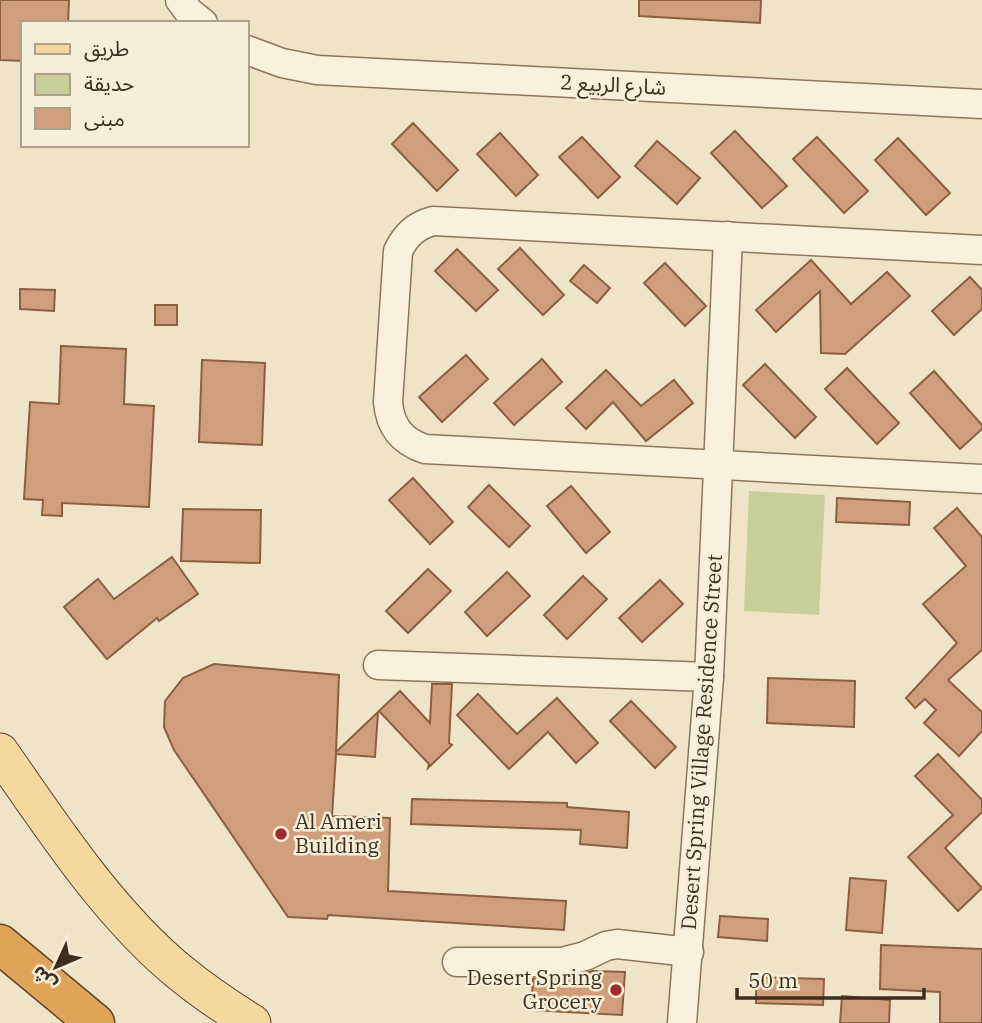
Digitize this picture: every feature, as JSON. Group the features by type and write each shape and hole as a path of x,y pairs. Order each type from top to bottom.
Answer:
{"highway":[{"path":"0,944 95,1023"}],"main road":[{"path":"0,752 94,882 136,929 181,974 252,1023"}],"street":[{"path":"180,0 200,21"},
{"name":"شارع الربيع 2","path":"248,50 282,63 317,70 982,104"},
{"path":"982,250 444,221 421,224 403,240 398,251 388,402 389,415 402,437 412,445 425,449 982,480"},
{"name":"Desert Spring Village Residence Street","path":"683,1021 709,677 728,236"},
{"path":"378,665 709,677"},
{"path":"457,962 562,962 617,944 689,952"}],"green space":[{"path":"749,491 825,495 819,615 744,611"}],"building":[{"path":"0,0 69,0 68,21 21,21 21,61 0,60"},
{"path":"639,0 761,0 760,23 639,16"},
{"path":"413,123 458,170 437,191 392,144"},
{"path":"735,131 787,186 762,208 711,153"},
{"path":"500,133 538,175 516,196 477,154"},
{"path":"582,137 620,177 598,198 559,157"},
{"path":"817,137 868,191 844,213 793,159"},
{"path":"898,138 950,193 926,215 875,160"},
{"path":"657,141 700,178 677,204 635,166"},
{"path":"520,248 564,295 543,315 498,269"},
{"path":"457,249 498,290 476,311 435,271"},
{"path":"811,260 851,304 887,272 910,296 845,354 821,353 820,291 776,332 756,310"},
{"path":"665,263 706,306 685,326 644,283"},
{"path":"584,265 610,288 597,303 570,281"},
{"path":"970,277 982,290 982,309 954,335 932,311"},
{"path":"20,289 55,290 54,311 20,309"},
{"path":"155,305 177,305 177,325 155,325"},
{"path":"61,346 126,349 124,404 154,406 149,507 62,503 62,516 42,515 43,500 24,499 30,402 59,404"},
{"path":"466,355 488,379 442,422 419,397"},
{"path":"542,359 562,382 514,425 494,403"},
{"path":"202,360 265,363 262,445 199,442"},
{"path":"765,364 816,417 795,438 743,385"},
{"path":"847,368 899,423 877,444 825,389"},
{"path":"606,370 641,406 674,380 693,403 646,441 613,402 586,429 566,408"},
{"path":"934,371 982,425 982,429 960,449 910,393"},
{"path":"413,478 453,522 430,544 389,500"},
{"path":"489,485 530,526 509,547 468,507"},
{"path":"571,486 610,532 586,553 547,506"},
{"path":"837,498 910,502 909,525 836,522"},
{"path":"957,508 982,537 982,650 948,680 982,712 982,731 959,756 924,723 936,710 925,699 915,708 906,698 957,643 923,604 966,566 934,528"},
{"path":"183,509 261,510 260,563 181,561"},
{"path":"172,557 198,594 159,621 157,618 107,659 64,607 98,579 114,599"},
{"path":"428,569 451,591 408,633 386,611"},
{"path":"507,572 530,596 487,636 465,612"},
{"path":"583,576 607,599 567,639 544,615"},
{"path":"660,580 683,604 642,642 619,618"},
{"name":"Al Ameri Building","path":"214,664 339,675 336,752 378,712 375,757 336,754 332,816 390,818 388,891 566,901 564,930 328,915 327,919 288,917 174,750 164,727 165,701 183,678"},
{"path":"768,678 855,681 854,727 767,723"},
{"path":"432,684 452,684 449,743 452,745 428,768 429,764 379,711 400,691 430,723"},
{"path":"478,694 517,734 557,698 598,743 576,763 548,732 509,769 457,715"},
{"path":"631,701 676,747 655,768 610,721"},
{"path":"938,754 982,800 982,812 945,848 982,888 958,911 908,857 953,815 915,776"},
{"path":"412,799 567,803 567,807 629,812 627,848 580,844 581,830 411,824"},
{"path":"850,878 886,881 882,933 846,930"},
{"path":"720,916 768,919 767,941 718,937"},
{"path":"881,945 982,949 982,1023 940,1023 940,992 880,989"},
{"path":"593,971 625,972 622,1015 531,1010 533,979 566,978"},
{"path":"756,977 824,979 823,1005 756,1003"},
{"path":"842,996 890,1000 889,1023 840,1023"}],"place":[{"name":"Al Ameri Building","path":"281,834"},
{"name":"Desert Spring Grocery","path":"616,990"}]}
